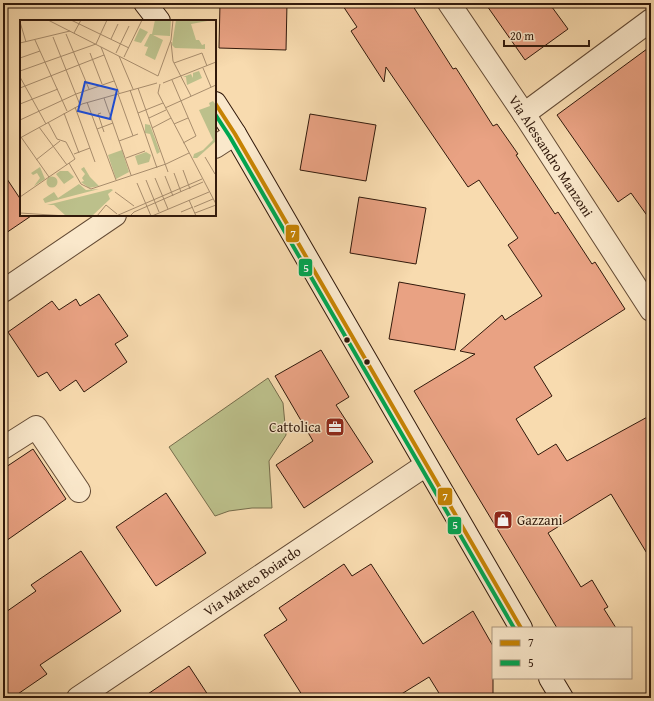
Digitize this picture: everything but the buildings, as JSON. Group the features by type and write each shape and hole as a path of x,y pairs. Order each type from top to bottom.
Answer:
{"street":[{"path":"145,3 158,20"},
{"name":"Via Alessandro Manzoni","path":"449,3 524,114 651,310"},
{"path":"524,114 651,20"},
{"path":"216,105 235,134 520,627"},
{"path":"216,146 235,134"},
{"path":"3,291 114,216"},
{"path":"3,448 36,427 79,492"},
{"name":"Via Matteo Boiardo","path":"78,698 426,465"},
{"path":"551,679 562,698"}],"green space":[{"path":"268,378 283,403 286,435 269,461 272,508 252,508 229,511 215,516 169,447"}],"transit line":[{"name":"7","path":"216,105 235,134 520,627"},
{"name":"5","path":"216,116 230,137 513,627"}],"place":[{"name":"Cattolica","path":"335,427"},
{"name":"Gazzani","path":"503,520"}]}
